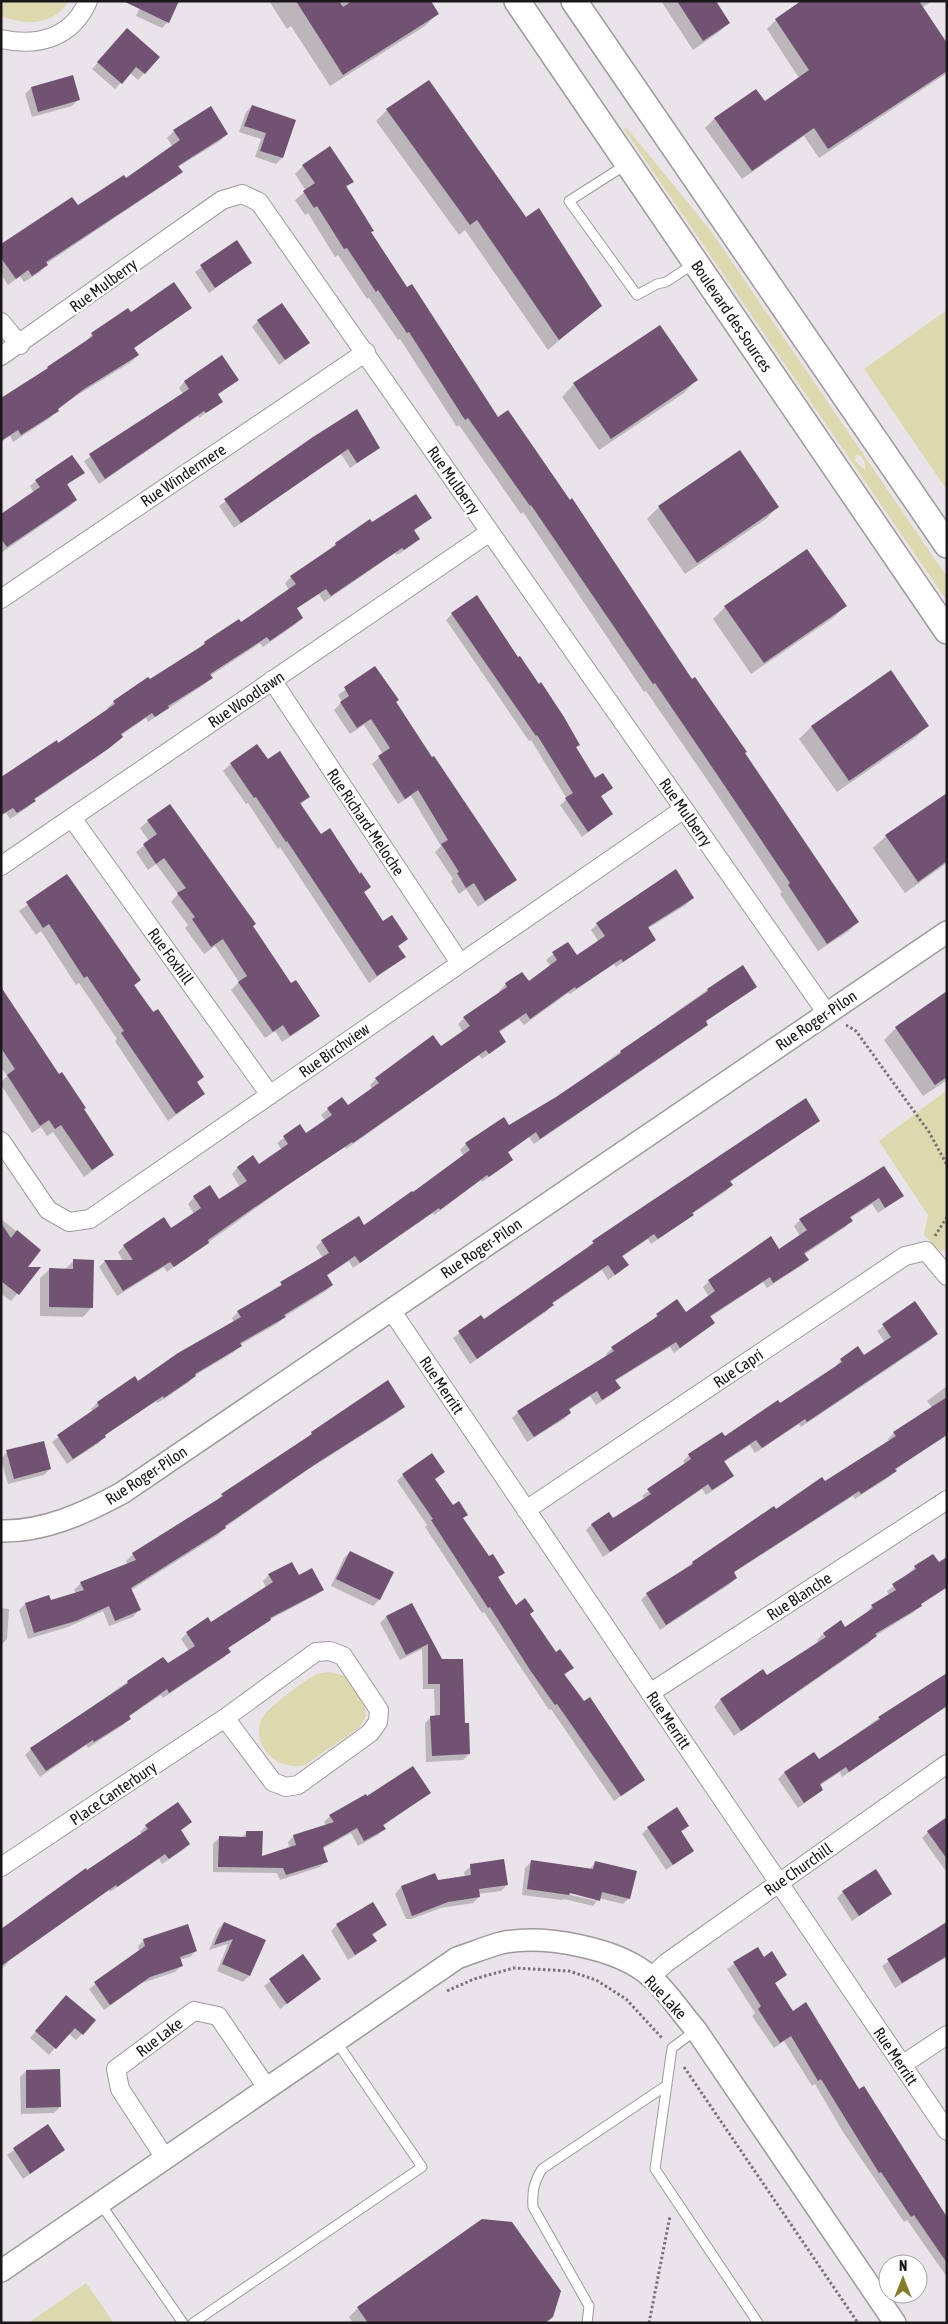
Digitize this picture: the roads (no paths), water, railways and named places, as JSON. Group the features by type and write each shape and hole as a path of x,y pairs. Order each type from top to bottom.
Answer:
{"main road":[{"name":"Boulevard des Sources","path":"517,1 947,630"},
{"path":"574,1 947,545"}],"street":[{"path":"1,39 21,44 45,41 66,30 83,12 88,1"},
{"name":"Rue Mulberry","path":"1,356 20,345 222,200 242,194 259,202 366,352 826,1012"},
{"path":"1,322 20,345"},
{"name":"Rue Windermere","path":"1,599 366,352"},
{"name":"Rue Woodlawn","path":"1,866 490,532"},
{"name":"Rue Richard-Meloche","path":"272,680 460,963"},
{"name":"Rue Birchview","path":"1,1141 48,1210 69,1222 90,1219 684,808"},
{"name":"Rue Foxhill","path":"72,818 270,1095"},
{"name":"Rue Roger-Pilon","path":"1,1531 18,1531 80,1515 122,1493 826,1012 947,932"},
{"name":"Rue Capri","path":"526,1510 905,1256 926,1252 947,1276"},
{"name":"Rue Merritt","path":"391,1310 947,2131"},
{"name":"Rue Blanche","path":"650,1693 947,1500"},
{"name":"Place Canterbury","path":"1,1867 225,1718 316,1652 330,1651 343,1656 379,1710 378,1722 370,1733 298,1785 286,1787 273,1782 225,1718"},
{"name":"Rue Churchill","path":"651,1977 666,1963 778,1882 947,1764"},
{"name":"Rue Lake","path":"1,2271 458,1958 502,1943 551,1941 600,1950 622,1959 651,1977 696,2030 895,2323"},
{"name":"Rue Lake","path":"165,2158 120,2089 116,2069 194,2011 218,2016 267,2088"},
{"path":"902,2065 947,2035"}],"lane":[{"path":"627,163 569,201 637,296 657,284 666,282 695,262"},
{"path":"696,2030 672,2048 656,2169 758,2323"},
{"path":"193,2323 422,2167 336,2041"},
{"path":"587,2323 588,2306 533,2207 532,2190 535,2180 542,2169 667,2085"},
{"path":"100,2203 183,2323"}]}
